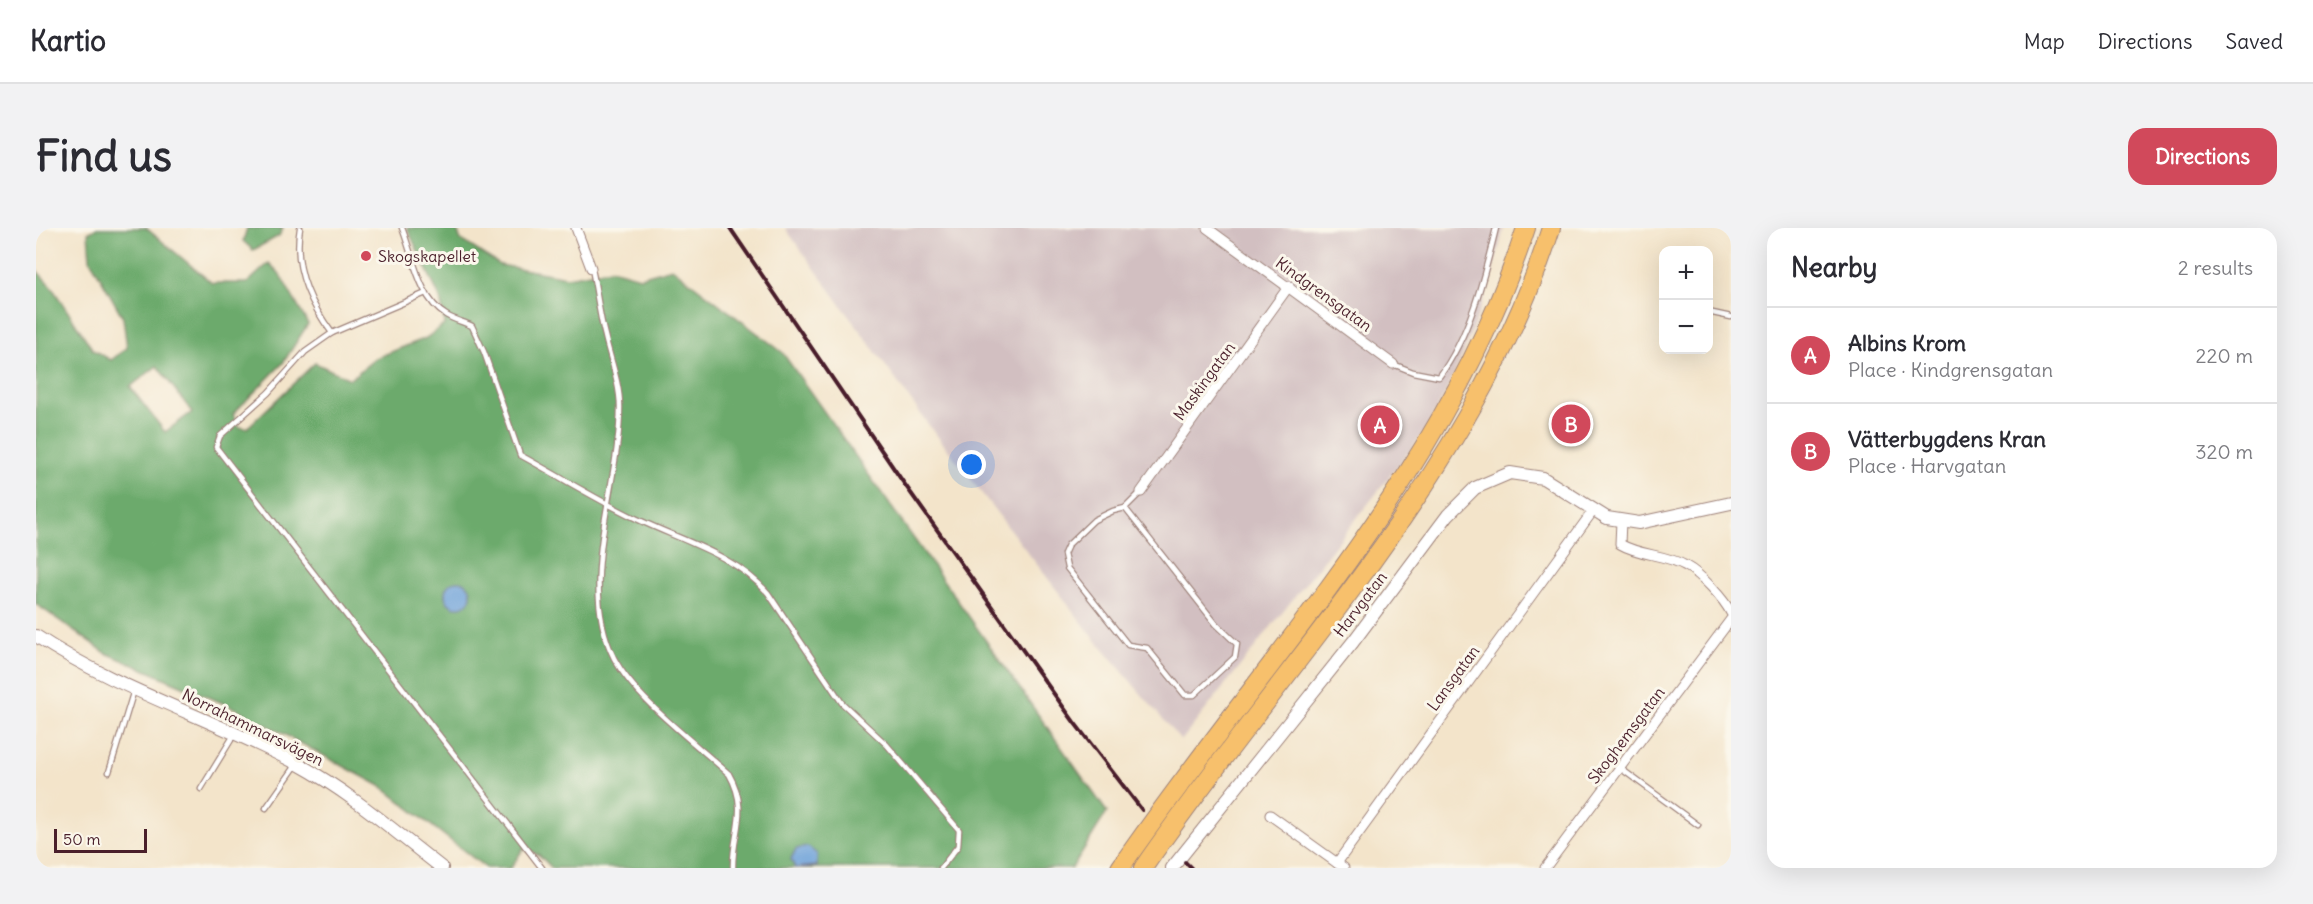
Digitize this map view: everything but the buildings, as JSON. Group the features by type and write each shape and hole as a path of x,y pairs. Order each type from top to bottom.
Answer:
{"highway":[{"path":"1120,868 1408,476 1480,348 1506,288 1526,228"},
{"path":"1143,868 1340,602 1440,460 1510,333 1551,228"}],"street":[{"path":"576,228 591,268"},
{"name":"Kindgrensgatan","path":"1207,228 1394,364"},
{"name":"Maskingatan","path":"1141,492 1289,286"},
{"name":"Harvgatan","path":"1172,868 1203,826 1353,642 1461,500 1492,479 1510,473 1542,478 1607,519 1639,523 1731,503"},
{"name":"Lansgatan","path":"1341,866 1593,511"},
{"path":"1621,521 1620,544 1634,552 1686,566 1725,601 1731,614"},
{"name":"Skoghemsgatan","path":"1545,868 1731,619"},
{"name":"Norrahammarsvägen","path":"36,636 60,652 134,690 297,764 339,788 442,868"},
{"path":"1270,815 1341,866"}],"lane":[{"path":"300,228 297,244 299,267 318,314 332,333"},
{"path":"402,228 426,293 446,315 472,326 484,352 520,455 635,519 736,564 755,578 768,592 842,703 887,745 958,830 958,846 941,868"},
{"path":"1394,364 1430,377 1439,377 1467,323 1496,228"},
{"path":"591,268 620,405 618,435 606,503 600,577 601,613 606,636 615,659 629,679 649,702 729,774 738,789 741,815 733,868"},
{"path":"426,293 332,333 305,352 268,393 220,436 216,447 542,868"},
{"path":"1713,313 1731,317"},
{"path":"1125,508 1216,624 1237,644 1235,657 1194,695 1185,694 1147,648 1128,645 1067,568 1064,554 1068,545 1094,520 1125,508 1141,492"},
{"path":"109,772 134,690"},
{"path":"201,789 234,735"},
{"path":"266,808 297,764"},
{"path":"1620,768 1698,825"}],"shaded area":[{"path":"785,228 1504,228 1490,282 1463,354 1443,398 1420,438 1181,741 1094,638 928,424"}],"green space":[{"path":"97,228 146,228 212,283 247,283 269,263 279,273 308,324 283,363 233,414 239,427 247,428 315,363 350,379 376,358 426,338 445,324 440,298 407,228 456,228 461,240 500,265 567,277 612,269 640,277 672,268 782,352 1107,812 1072,868 552,868 539,855 523,849 511,868 486,868 382,787 241,711 106,653 36,604 36,270 51,286 93,350 111,360 127,348 123,318 90,259 88,233","holes":["157,366 192,412 165,432 130,387"]},
{"path":"247,228 283,228 279,236 253,250 243,241"}],"water":[{"path":"458,581 467,585 471,594 467,603 458,607 449,603 445,594 449,585"},
{"path":"808,847 817,854 817,866 795,868 791,859 796,849"}],"railway":[{"path":"730,228 903,482 1074,722 1142,810"},
{"path":"1185,862 1191,868"}],"place":[{"name":"Skogskapellet","path":"366,256"},
{"name":"Vätterbygdens Kran","path":"1571,424"},
{"name":"Albins Krom","path":"1380,425"}]}
